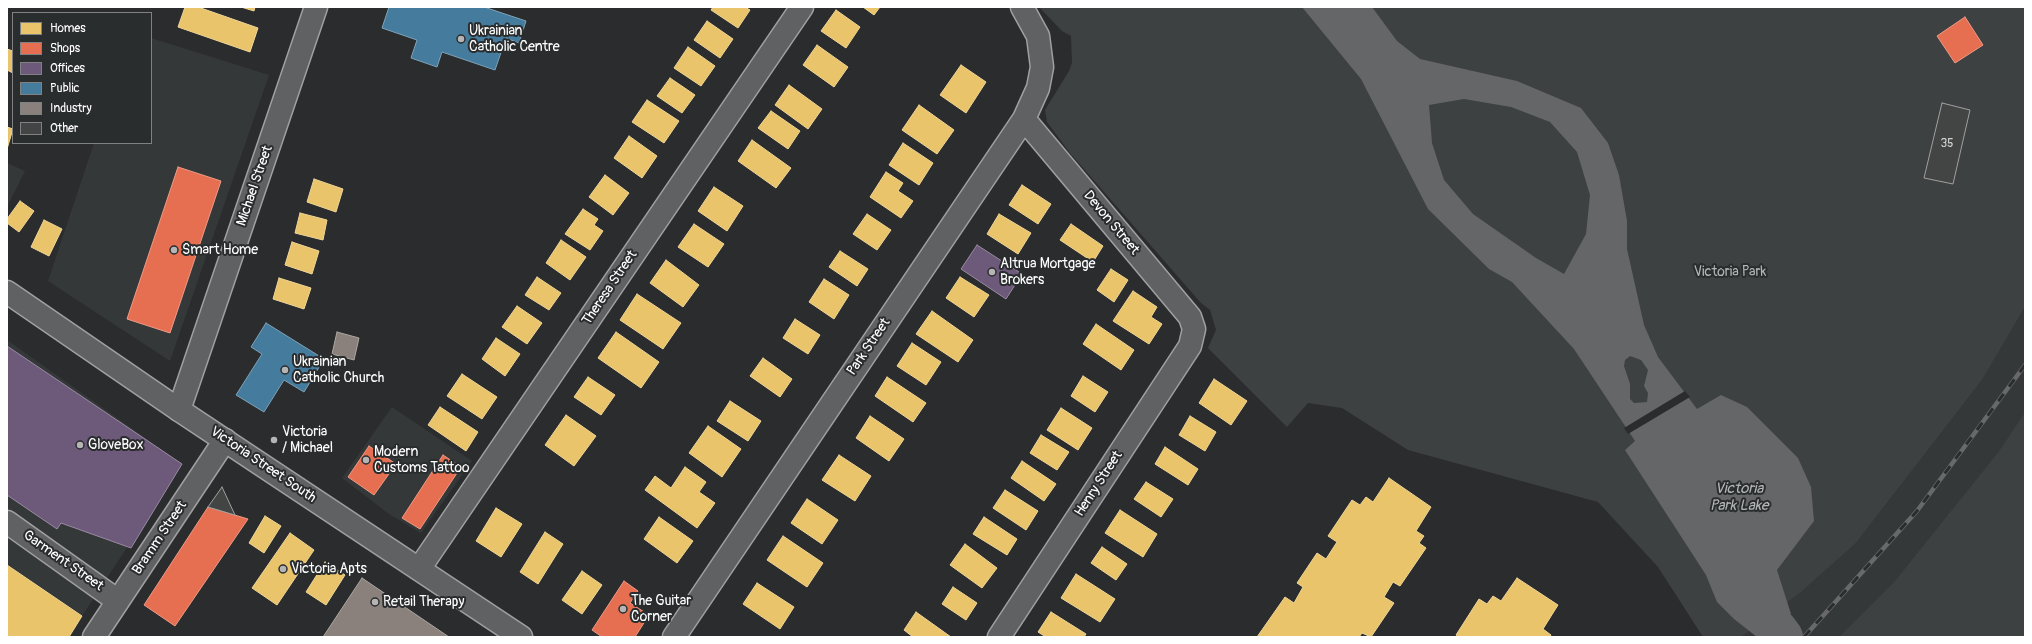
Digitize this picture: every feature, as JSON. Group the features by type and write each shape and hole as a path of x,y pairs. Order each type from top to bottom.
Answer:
{"street":[{"name":"Michael Street","path":"178,410 316,7"},
{"name":"Theresa Street","path":"419,569 802,7"},
{"name":"Park Street","path":"674,637 1024,119 1038,88 1042,67 1038,36 1033,23 1022,7"},
{"name":"Devon Street","path":"1024,119 1190,317 1194,329"},
{"name":"Victoria Street South","path":"7,292 178,410 521,637"},
{"name":"Henry Street","path":"999,637 1190,346 1194,329"},
{"name":"Bramm Street","path":"94,637 225,440"},
{"name":"Garment Street","path":"7,522 118,601"}],"shaded area":[{"path":"152,38 269,75 170,361 48,281 94,144 152,144"},
{"path":"7,163 25,171 7,207"},
{"path":"2025,307 2025,412 1999,451 1894,582 1839,637 1741,637 1800,593 1856,543 1982,380"},
{"name":"GloveBox","path":"7,340 182,464 82,616 7,565"},
{"path":"392,407 472,461 421,533 389,514 342,478"}],"green space":[{"name":"Victoria Park","path":"1039,7 2025,7 2025,307 1982,380 1856,543 1800,593 1741,637 1703,637 1658,567 1598,502 1408,450 1342,408 1308,403 1287,427 1208,348 1216,330 1210,310 1201,303 1070,153 1047,122 1045,110 1069,71 1072,63 1071,36 1062,31"},
{"path":"2025,412 2025,637 1839,637 1894,582 1999,451"}],"water":[{"name":"Victoria Park Lake","path":"1302,7 1372,7 1397,41 1420,59 1517,81 1581,108 1608,143 1619,175 1627,221 1627,249 1644,325 1658,357 1697,409 1721,395 1747,407 1798,458 1811,487 1814,521 1777,570 1791,614 1769,637 1757,637 1734,619 1717,602 1706,575 1625,450 1635,441 1574,349 1512,282 1489,269 1428,209 1361,79","holes":["1464,99 1511,107 1550,122 1577,152 1590,195 1586,234 1564,274 1536,258 1473,214 1444,180 1432,143 1429,105","1630,356 1641,360 1648,370 1644,386 1648,393 1647,402 1634,403 1630,399 1630,384 1624,366 1625,360"]}],"pier":[{"path":"1685,391 1690,397 1628,434 1624,428"}],"building: Homes":[{"path":"185,7 198,7 258,28 250,52 178,27"},
{"path":"241,7 255,7 254,11"},
{"path":"713,7 745,7 750,10 738,28 711,10"},
{"path":"863,7 880,7 874,15"},
{"path":"836,10 860,27 846,48 821,31"},
{"path":"707,21 733,39 720,58 694,40"},
{"path":"817,45 848,67 834,87 803,65"},
{"path":"688,47 715,66 701,86 674,68"},
{"path":"7,49 12,51 12,72 7,70"},
{"path":"961,65 986,82 966,113 940,95"},
{"path":"670,78 695,95 682,113 657,96"},
{"path":"789,85 822,109 808,129 775,105"},
{"path":"647,100 679,121 664,143 632,122"},
{"path":"919,105 954,130 937,154 902,130"},
{"path":"771,111 800,131 788,149 758,128"},
{"path":"7,127 12,129 12,132 7,149"},
{"path":"629,136 657,156 642,178 614,158"},
{"path":"752,140 791,168 776,188 738,161"},
{"path":"903,143 933,163 919,185 889,165"},
{"path":"886,172 903,183 898,191 913,201 901,218 870,197"},
{"path":"605,175 629,193 613,215 589,197"},
{"path":"314,179 343,189 336,212 307,202"},
{"path":"1022,185 1051,204 1038,224 1009,205"},
{"path":"714,187 743,206 727,231 698,211"},
{"path":"20,201 34,211 19,232 7,223 7,219"},
{"path":"583,209 598,219 594,225 603,231 590,250 565,234"},
{"path":"300,213 327,220 323,240 295,233"},
{"path":"867,214 891,230 877,250 853,234"},
{"path":"999,214 1031,233 1018,254 987,234"},
{"path":"44,220 62,229 49,256 31,247"},
{"path":"694,224 724,244 708,267 678,247"},
{"path":"1071,224 1103,246 1093,262 1060,240"},
{"path":"561,240 586,257 570,280 546,263"},
{"path":"292,242 319,251 312,274 285,265"},
{"path":"840,251 868,269 857,286 829,267"},
{"path":"666,260 699,285 683,307 650,283"},
{"path":"1111,269 1128,280 1114,302 1097,290"},
{"path":"537,277 561,293 549,310 525,295"},
{"path":"960,277 989,295 974,317 946,298"},
{"path":"279,278 311,288 304,309 273,299"},
{"path":"824,279 849,295 834,319 809,302"},
{"path":"1133,291 1157,307 1151,317 1162,324 1149,344 1113,321"},
{"path":"637,294 681,323 663,349 620,320"},
{"path":"517,306 542,323 527,344 502,327"},
{"path":"932,311 973,340 958,362 916,334"},
{"path":"795,319 820,335 808,354 783,338"},
{"path":"1096,324 1134,350 1121,370 1083,344"},
{"path":"616,332 659,362 641,388 598,358"},
{"path":"496,338 520,354 505,376 482,359"},
{"path":"912,343 941,362 926,385 897,366"},
{"path":"763,358 792,379 780,397 750,376"},
{"path":"462,374 497,397 482,419 447,396"},
{"path":"1083,376 1108,392 1095,412 1071,396"},
{"path":"588,377 615,395 601,415 574,397"},
{"path":"887,377 926,403 913,422 875,396"},
{"path":"1214,379 1247,401 1231,425 1199,403"},
{"path":"730,401 761,421 748,441 717,421"},
{"path":"440,407 478,432 466,451 428,425"},
{"path":"1061,408 1092,428 1078,450 1047,430"},
{"path":"566,415 596,436 574,466 545,445"},
{"path":"870,416 904,439 889,461 856,438"},
{"path":"1190,416 1216,432 1205,451 1179,435"},
{"path":"708,426 741,449 722,477 689,453"},
{"path":"1041,435 1069,452 1057,470 1030,453"},
{"path":"1165,447 1198,469 1188,485 1155,464"},
{"path":"839,455 871,476 855,501 822,480"},
{"path":"1022,461 1056,484 1044,501 1011,478"},
{"path":"685,467 706,482 699,492 715,503 697,528 645,490 655,476 671,488"},
{"path":"1389,478 1431,507 1416,531 1424,536 1419,543 1426,548 1400,586 1393,582 1384,597 1394,603 1371,637 1362,633 1359,637 1257,637 1285,597 1294,603 1303,587 1297,583 1317,553 1326,559 1337,542 1328,536 1352,500 1360,505 1366,497 1373,502"},
{"path":"1146,482 1173,499 1161,517 1134,499"},
{"path":"1005,490 1038,511 1026,530 993,508"},
{"path":"807,499 838,520 822,544 791,523"},
{"path":"496,508 522,524 501,557 476,541"},
{"path":"1120,510 1157,534 1143,557 1105,533"},
{"path":"265,516 281,526 264,553 249,543"},
{"path":"659,517 693,541 677,563 644,539"},
{"path":"984,517 1017,539 1007,555 973,534"},
{"path":"545,532 563,544 538,584 520,572"},
{"name":"Victoria Apts","path":"290,533 314,550 277,605 252,588"},
{"path":"783,536 823,563 807,587 767,560"},
{"path":"965,544 997,568 982,588 950,565"},
{"path":"1102,547 1127,564 1116,580 1091,563"},
{"path":"325,562 345,575 326,605 306,592"},
{"path":"7,565 82,616 69,637 7,637"},
{"path":"582,571 602,585 582,614 562,600"},
{"path":"1076,574 1115,599 1100,622 1061,598"},
{"path":"1517,578 1558,605 1543,629 1551,635 1550,637 1459,637 1456,635 1479,599 1487,604 1493,596 1501,601"},
{"path":"757,583 794,607 780,629 743,604"},
{"path":"953,587 977,603 966,620 942,604"},
{"path":"916,612 951,637 913,637 904,630"},
{"path":"1051,612 1086,634 1084,637 1046,637 1038,632"}],"building: Shops":[{"path":"1965,17 1983,45 1955,63 1937,36"},
{"name":"Smart Home","path":"178,167 221,181 170,333 127,319"},
{"path":"369,446 396,464 374,495 348,477"},
{"path":"443,455 461,467 420,529 402,518"},
{"path":"208,507 248,519 175,626 144,605"},
{"name":"The Guitar Corner","path":"624,581 638,591 630,603 649,615 635,637 602,637 592,630"}],"building: Offices":[{"name":"Altrua Mortgage Brokers","path":"977,245 1022,274 1006,299 961,269"},
{"name":"GloveBox","path":"7,346 182,464 131,548 61,523 57,529 7,495"}],"building: Public":[{"name":"Ukrainian Catholic Centre","path":"389,7 484,7 526,21 519,43 506,38 495,70 442,52 437,67 411,58 417,40 382,28"},
{"name":"Ukrainian Catholic Church","path":"266,323 324,359 304,392 284,380 264,412 236,395 262,354 251,347"}],"building: Industry":[{"path":"337,332 359,338 354,360 332,354"},
{"path":"362,578 449,637 323,637"}],"building: Other":[{"path":"1942,103 1970,110 1953,184 1924,178"},
{"path":"222,487 235,515 208,507"}],"waterway":[{"path":"1777,629 1783,637"}],"railway":[{"path":"1804,637 1917,511 2025,365"}],"place":[{"name":"Ukrainian Catholic Centre","path":"461,39"},
{"name":"Smart Home","path":"174,250"},
{"name":"Altrua Mortgage Brokers","path":"992,272"},
{"name":"Ukrainian Catholic Church","path":"285,370"},
{"name":"Victoria / Michael","path":"274,440"},
{"name":"GloveBox","path":"80,445"},
{"name":"Modern Customs Tattoo","path":"366,460"},
{"name":"Victoria Apts","path":"283,569"},
{"name":"Retail Therapy","path":"375,602"},
{"name":"The Guitar Corner","path":"623,609"}]}
